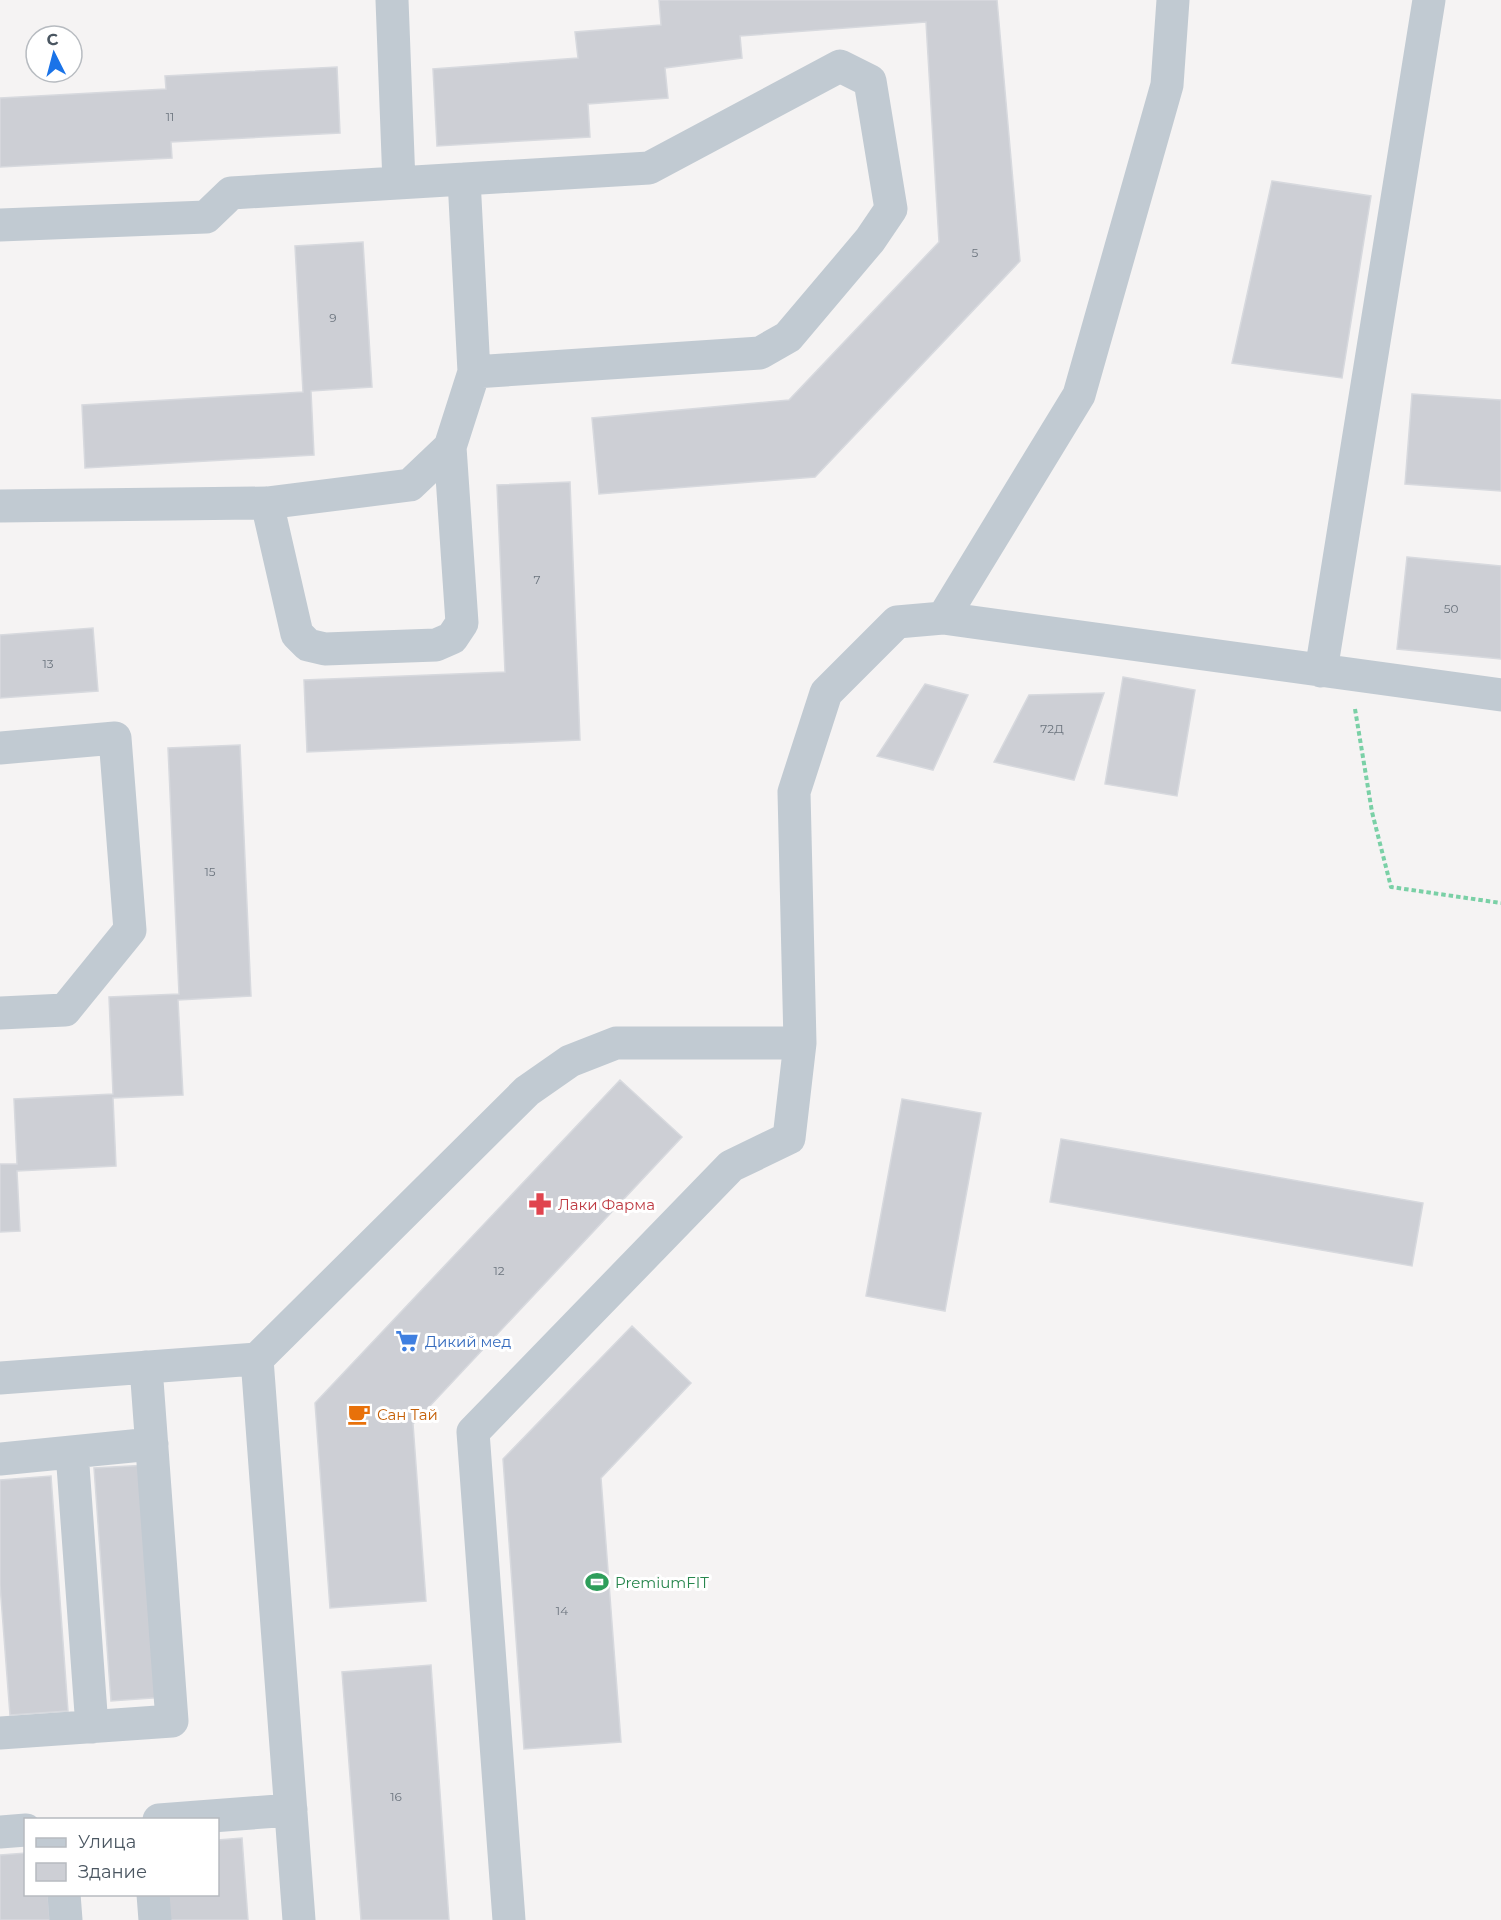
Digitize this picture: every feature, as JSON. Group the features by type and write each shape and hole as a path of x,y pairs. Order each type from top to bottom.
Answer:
{"lane":[{"path":"392,0 399,183"},
{"path":"943,618 1079,394 1167,85 1173,0"},
{"path":"1321,671 1429,0"},
{"path":"0,225 206,217 231,193 649,168 840,66 870,81 891,209 870,240 789,337 760,353 474,372"},
{"path":"267,504 297,634 308,645 325,649 436,645 453,638 462,623 450,447 474,372 464,179"},
{"path":"0,506 267,504 410,485 450,447"},
{"path":"509,1920 473,1432 731,1166 789,1138 800,1043 794,792 826,693 897,622 943,618 1501,695"},
{"path":"0,748 115,738 130,930 65,1010 0,1013"},
{"path":"0,1378 257,1359 527,1091 570,1061 616,1043 800,1043"},
{"path":"257,1359 299,1920"},
{"path":"0,1733 172,1721 146,1367"},
{"path":"0,1459 152,1444"},
{"path":"72,1452 92,1727"},
{"path":"185,1818 291,1810"},
{"path":"0,1832 24,1830"},
{"path":"64,1896 66,1920"},
{"path":"153,1896 155,1920"}],"path":[{"path":"1355,708 1372,812 1391,887 1501,903"}],"building":[{"path":"659,0 997,0 1020,261 815,477 599,494 592,418 789,400 939,242 926,22 740,36 742,58 665,68 668,98 588,104 590,137 437,146 433,69 578,58 575,32 661,25"},
{"path":"337,67 340,133 171,142 172,158 0,167 0,98 166,89 165,76"},
{"path":"1272,181 1371,196 1342,378 1232,363"},
{"path":"363,242 372,387 311,391 314,455 85,468 82,405 303,392 295,246"},
{"path":"1412,394 1501,400 1501,491 1405,484"},
{"path":"570,482 580,740 307,752 304,680 505,672 497,485"},
{"path":"1407,557 1501,566 1501,659 1397,649"},
{"path":"93,628 98,691 0,698 0,635"},
{"path":"1123,677 1195,690 1177,796 1105,784"},
{"path":"925,684 968,695 933,770 877,756"},
{"path":"1104,693 1074,780 994,762 1029,695"},
{"path":"240,745 251,996 178,1000 183,1095 113,1098 116,1166 17,1171 20,1231 0,1232 0,1164 17,1164 14,1099 113,1094 109,997 179,994 168,748"},
{"path":"620,1080 682,1137 413,1424 426,1601 330,1608 315,1403"},
{"path":"902,1099 981,1113 945,1311 866,1296"},
{"path":"1061,1139 1423,1203 1412,1266 1050,1202"},
{"path":"632,1326 691,1383 601,1478 621,1742 524,1749 503,1459"},
{"path":"148,1465 166,1697 111,1701 94,1468"},
{"path":"51,1476 68,1711 10,1715 0,1585 0,1480"},
{"path":"431,1665 449,1920 361,1920 342,1672"},
{"path":"242,1838 248,1920 165,1920 164,1896 219,1896 219,1840"},
{"path":"24,1853 24,1896 48,1896 50,1920 0,1920 0,1855"}],"place":[{"name":"Лаки Фарма","path":"540,1204"},
{"name":"Дикий мед","path":"407,1341"},
{"name":"Сан Тай","path":"359,1414"},
{"name":"PremiumFIT","path":"597,1582"}]}
